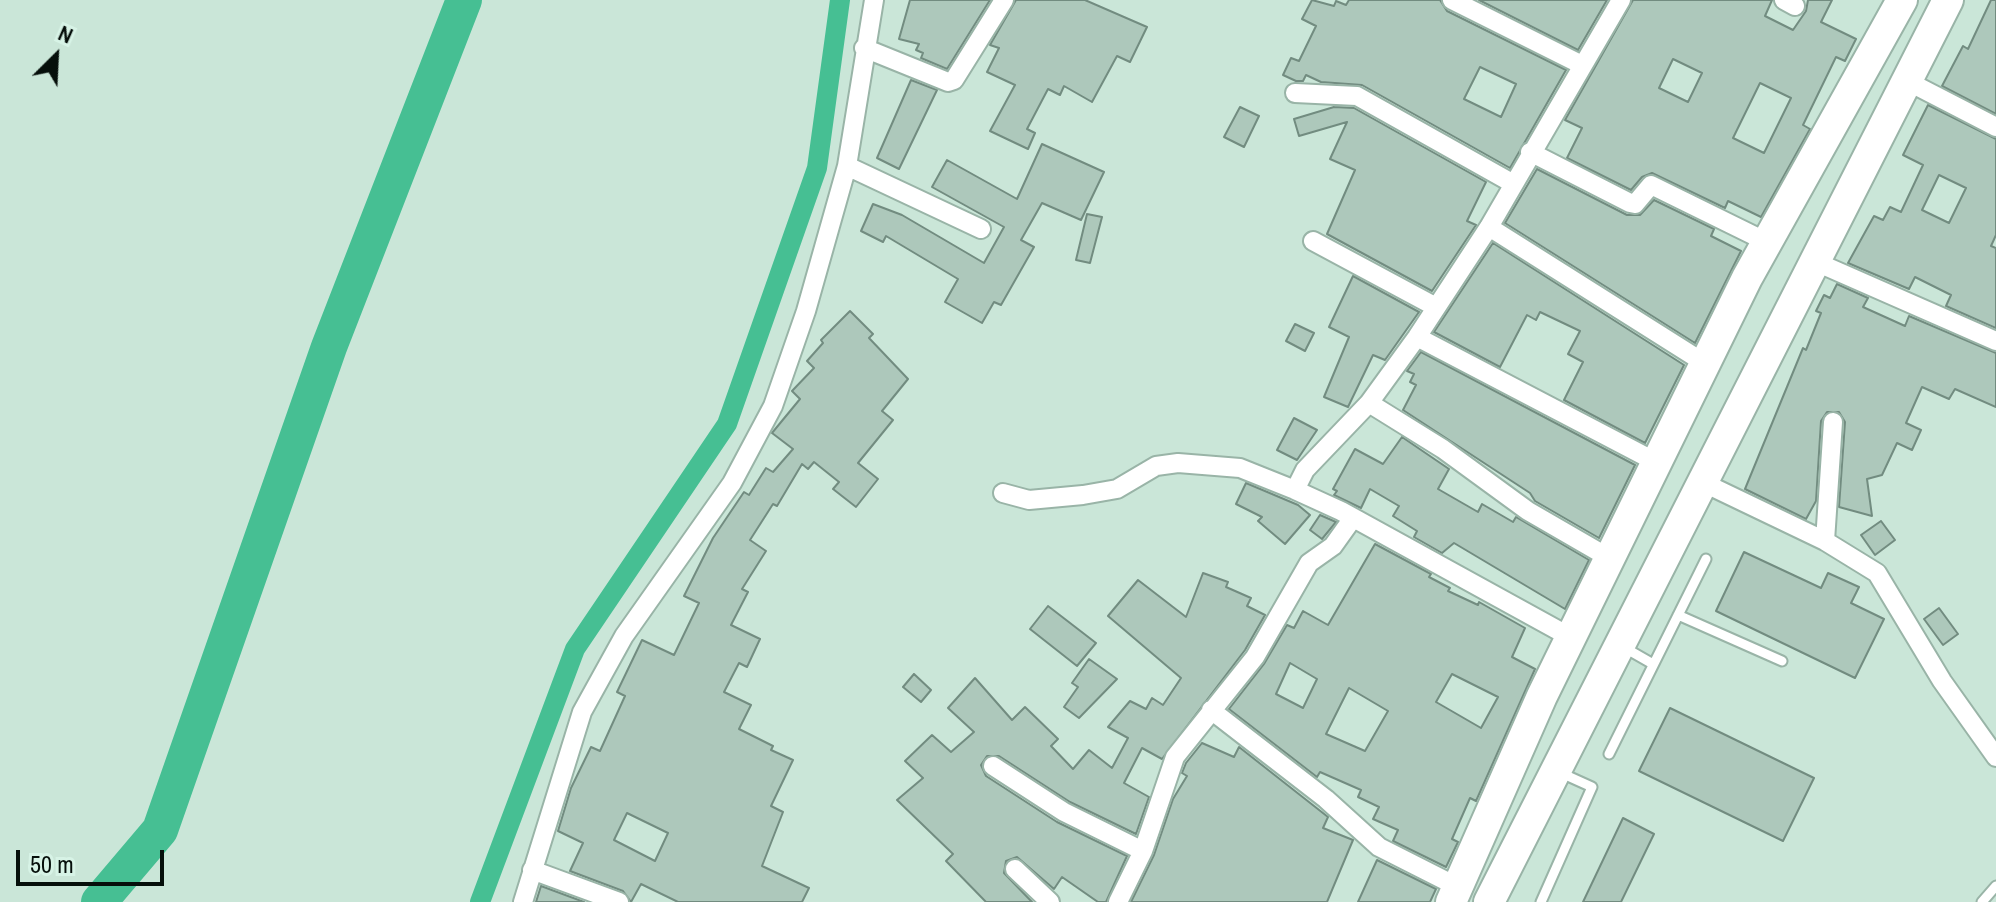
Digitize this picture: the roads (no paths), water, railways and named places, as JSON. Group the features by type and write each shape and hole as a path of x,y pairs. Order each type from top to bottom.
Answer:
{"main road":[{"path":"1454,894 1542,696 1747,278 1902,0"},
{"path":"1489,902 1581,715 1704,483 1948,0"},
{"path":"1747,278 1794,304"},
{"path":"1673,431 1717,454"},
{"path":"1542,696 1581,715"}],"street":[{"path":"523,902 582,712 624,636 732,483 773,406 806,311 847,166 874,0"},
{"path":"864,48 948,82 959,77 1004,0"},
{"path":"1452,0 1582,65"},
{"path":"1295,490 1314,460 1369,403 1417,337 1489,227 1621,0"},
{"path":"1907,81 1996,127"},
{"path":"1295,93 1357,96 1512,183"},
{"path":"1530,152 1630,203 1635,204 1651,185 1767,242"},
{"path":"847,166 981,229"},
{"path":"1489,227 1706,364"},
{"path":"1313,241 1436,307"},
{"path":"1816,262 1996,341"},
{"path":"1417,337 1658,463"},
{"path":"1369,403 1443,449 1528,511 1611,559"},
{"path":"1825,541 1833,422"},
{"path":"1003,493 1029,500 1083,495 1117,489 1156,466 1178,463 1240,468 1353,518 1572,638"},
{"path":"1704,483 1825,541 1861,562 1886,585 1942,681 1996,757"},
{"path":"1118,902 1143,851 1175,757 1263,645 1309,563 1333,546 1353,518"},
{"path":"1211,710 1326,799 1379,847 1454,894"},
{"path":"993,766 1064,812 1143,851"},
{"path":"1015,869 1050,902"},
{"path":"532,870 619,902"}],"lane":[{"path":"1609,754 1706,559"},
{"path":"1678,615 1782,661"},
{"path":"1619,645 1653,664"},
{"path":"1541,902 1592,787 1555,770"},
{"path":"1982,902 1996,886"}],"waterway":[{"path":"99,902 160,830 329,347 464,0"},
{"path":"480,902 575,649 727,424 817,168 840,0"}]}
